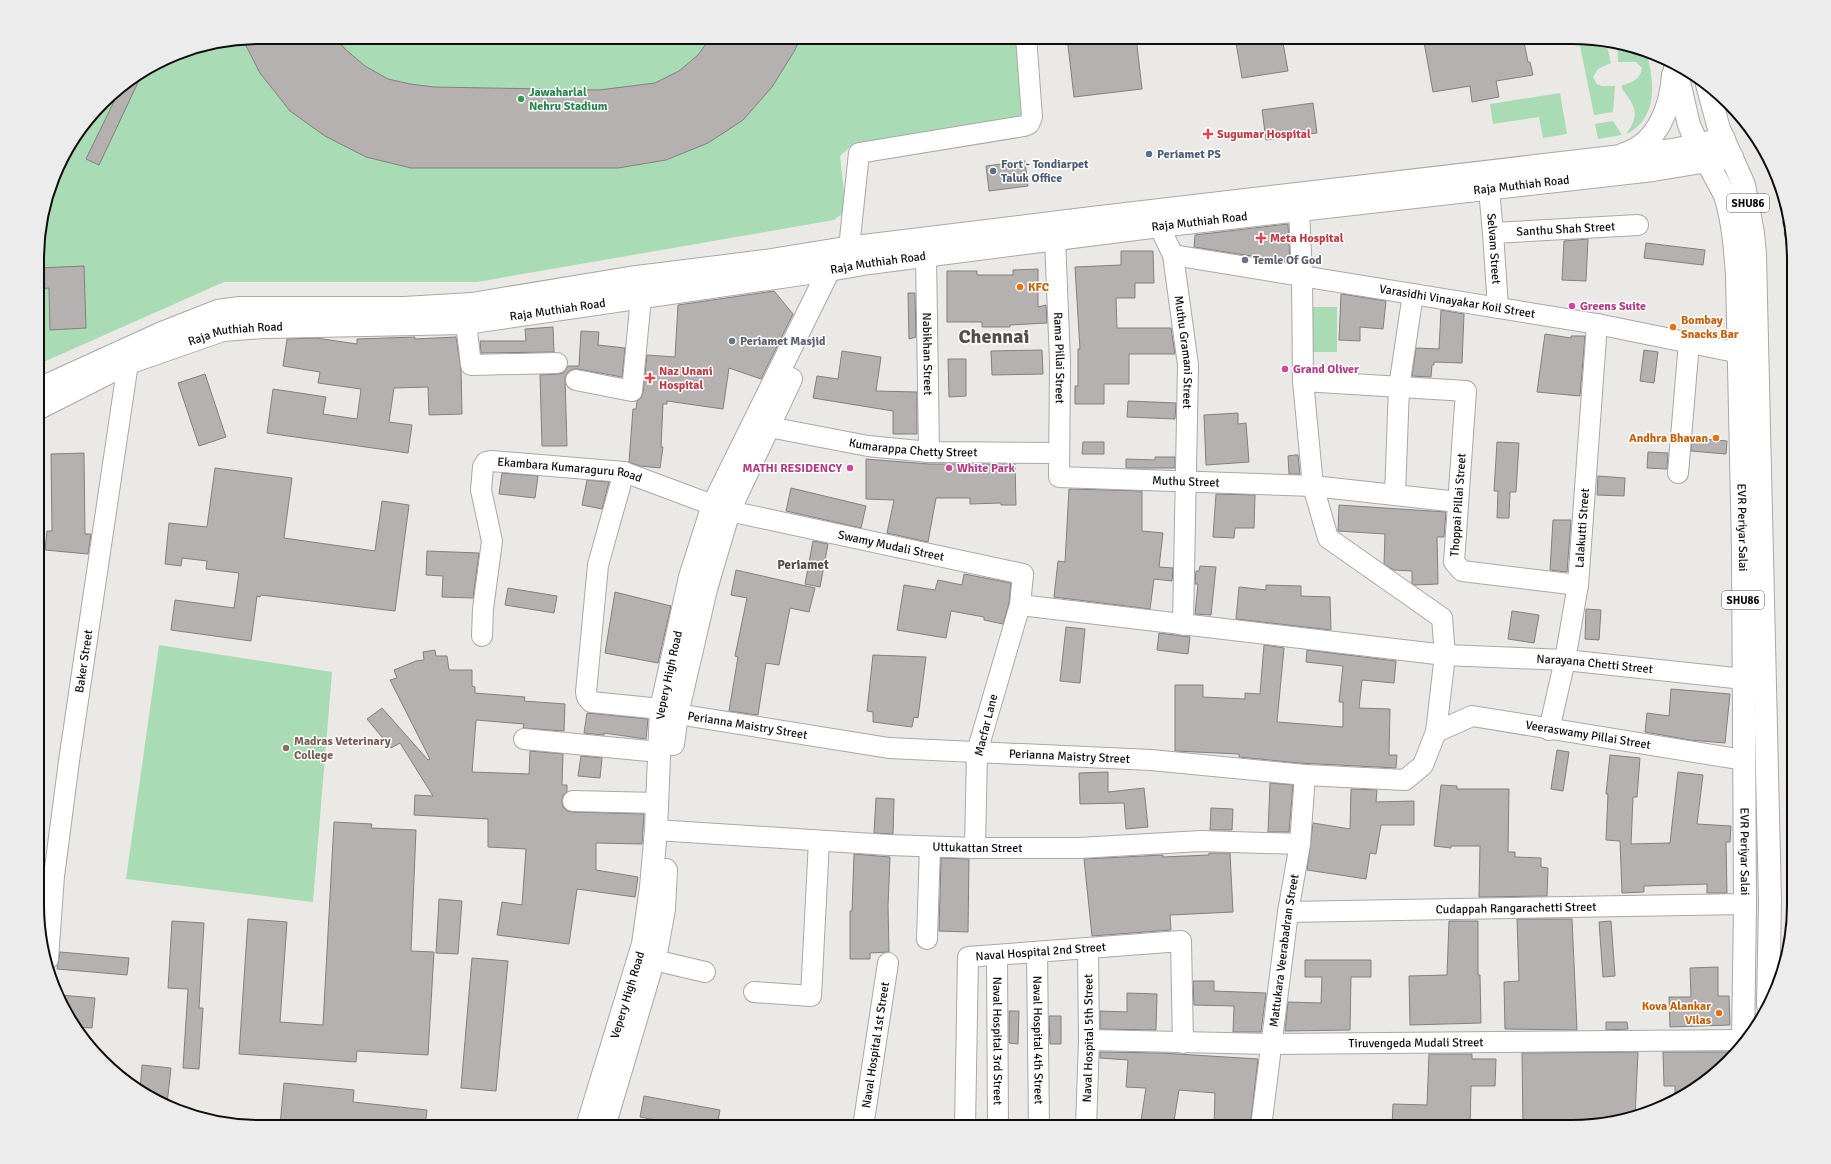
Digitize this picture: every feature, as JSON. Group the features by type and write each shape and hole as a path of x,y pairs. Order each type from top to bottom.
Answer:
{"main road":[{"path":"1611,157 1628,153 1637,148 1655,131 1667,109 1671,95 1674,70"},
{"name":"SHU86","path":"1676,71 1689,124 1703,153"},
{"name":"SHU86","path":"1709,93 1716,118 1728,148"},
{"name":"Raja Muthiah Road","path":"44,387 162,333 220,321 264,327 466,323 641,298 840,259 1092,218 1611,157 1684,149 1703,153 1728,148"},
{"name":"EVR Periyar Salai","path":"1728,148 1744,185 1752,227 1755,255 1770,901 1768,993"},
{"name":"Raja Muthiah Road","path":"44,405 128,363 220,321 240,308 404,308 472,304 630,278 765,261 840,259 869,263 1159,226 1489,190 1691,165 1703,153"},
{"name":"EVR Periyar Salai","path":"1703,153 1725,195 1733,225 1737,275 1740,353 1744,679 1744,1034"},
{"name":"Vepery High Road","path":"721,508 769,427 840,259"},
{"name":"Vepery High Road","path":"606,1120 654,960 664,909 662,830 657,803 659,752 669,711 690,577 721,508 840,259"},
{"name":"Vepery High Road","path":"589,1120 642,944 662,830 671,760 669,711"}],"street":[{"path":"840,259 859,153 1029,124 1032,117 1027,44"},
{"name":"Selvam Street","path":"1489,190 1498,308"},
{"name":"Perianna Maistry Street","path":"624,472 598,565 586,692 587,698 591,702 669,711 889,748 1151,760 1305,775 1405,780 1423,765 1436,732 1446,655 1442,618 1328,538 1313,486 1303,381 1302,276 1298,210"},
{"name":"Santhu Shah Street","path":"1493,233 1638,225"},
{"name":"Muthu Gramani Street","path":"1159,226 1173,256 1188,365 1183,625"},
{"name":"Rama Pillai Street","path":"1055,239 1060,361 1058,453 1059,477"},
{"name":"Nabikhan Street","path":"926,256 929,452"},
{"name":"Varasidhi Vinayakar Koil Street","path":"1173,256 1597,324 1740,353"},
{"path":"1395,495 1400,387 1413,294"},
{"path":"576,380 632,391 641,298"},
{"path":"466,323 471,365 557,363"},
{"name":"Lalakutti Street","path":"1549,730 1565,660 1578,585 1597,324"},
{"path":"1678,473 1689,342"},
{"name":"Baker Street","path":"48,945 46,876 70,753 128,363"},
{"path":"1303,381 1400,387"},
{"name":"Thoppai Pillai Street","path":"1400,387 1466,391 1454,562 1462,571 1578,585"},
{"name":"Kumarappa Chetty Street","path":"769,427 868,446 929,452 1058,453"},
{"name":"Ekambara Kumaraguru Road","path":"482,636 483,609 492,541 481,490 483,467 486,462 491,461 624,472 721,508"},
{"name":"Muthu Street","path":"1059,477 1313,486 1458,502"},
{"name":"Swamy Mudali Street","path":"721,508 1023,574 1020,605"},
{"name":"Narayana Chetti Street","path":"1020,605 1446,655 1565,660 1744,679"},
{"name":"Macfar Lane","path":"975,848 977,752 1020,605"},
{"name":"Veeraswamy Pillai Street","path":"1436,732 1472,716 1549,730 1744,760"},
{"path":"524,739 659,752"},
{"name":"Mattukara Veerabadran Street","path":"1262,1120 1288,912 1300,844 1305,775"},
{"path":"573,801 657,803"},
{"name":"Uttukattan Street","path":"662,830 819,841 975,848 1079,848 1201,841 1300,844"},
{"path":"754,992 811,996 819,841"},
{"path":"927,939 930,846"},
{"name":"Cudappah Rangarachetti Street","path":"1288,912 1745,904"},
{"name":"Naval Hospital 2nd Street","path":"965,1120 968,956 1181,941 1183,1043"},
{"name":"Naval Hospital 5th Street","path":"1086,1120 1089,1040 1088,948"},
{"name":"Naval Hospital 4th Street","path":"1037,952 1038,1120"},
{"name":"Naval Hospital 3rd Street","path":"997,955 998,1120"},
{"path":"654,960 705,972"},
{"name":"Naval Hospital 1st Street","path":"864,1120 888,963"},
{"name":"Tiruvengeda Mudali Street","path":"1089,1040 1271,1044 1739,1041"}],"green space":[{"path":"245,44 1016,44 1022,121 854,143 840,156 846,211 834,220 477,282 224,282 44,362 44,245 51,204 66,164 88,128 117,97 140,80 164,66 190,55 217,48"},
{"path":"1580,44 1607,47 1611,63 1598,69 1593,77 1597,84 1602,86 1615,86 1613,112 1594,115"},
{"path":"1617,49 1648,58 1652,80 1652,98 1646,115 1638,126 1626,134 1634,121 1635,116 1633,106 1622,89 1622,85 1632,82 1638,78 1642,68 1636,62 1618,62"},
{"path":"1560,93 1567,134 1543,138 1539,117 1493,124 1490,104"},
{"path":"1613,121 1622,135 1598,139 1595,124"},
{"path":"1302,307 1337,307 1337,352 1303,352"},
{"path":"159,645 332,672 313,902 126,879"}],"building":[{"name":"Jawaharlal Nehru Stadium","path":"245,44 341,44 365,66 388,79 410,84 434,87 599,90 655,83 679,71 698,55 706,44 797,44 772,87 743,120 708,143 666,160 618,168 411,168 366,157 325,136 290,111 260,73"},
{"path":"1068,44 1137,44 1142,89 1074,97"},
{"path":"1236,44 1283,44 1288,71 1242,78"},
{"path":"1424,44 1524,44 1528,62 1530,62 1533,75 1496,81 1499,97 1472,102 1470,86 1433,92"},
{"path":"139,81 99,165 86,159 115,99"},
{"path":"1313,103 1317,133 1266,140 1262,110"},
{"path":"1025,161 1028,186 989,191 986,166"},
{"path":"1288,224 1290,262 1194,247 1195,235"},
{"path":"1588,239 1586,281 1562,280 1564,241"},
{"path":"1646,243 1705,250 1703,265 1644,258"},
{"path":"1121,251 1153,251 1154,283 1135,283 1135,298 1116,298 1117,328 1171,328 1175,354 1129,354 1129,384 1104,384 1104,404 1075,404 1075,386 1078,386 1078,349 1080,349 1075,267 1121,265"},
{"path":"84,266 86,328 50,330 49,288 44,288 44,268"},
{"path":"1038,269 1038,307 1046,305 1047,323 1010,325 1010,327 982,327 982,322 947,322 947,271 977,271 977,275 1013,275 1013,270"},
{"name":"Periamet Masjid","path":"774,291 793,314 761,379 729,368 723,409 667,401 667,404 663,404 661,447 663,447 660,468 640,466 629,462 633,409 636,409 637,401 641,398 643,393 647,355 675,357 678,305"},
{"path":"908,293 915,293 916,337 909,339"},
{"path":"1341,294 1386,301 1383,329 1360,327 1360,341 1339,340"},
{"path":"1441,310 1464,314 1462,363 1434,362 1434,365 1432,365 1431,377 1412,376 1416,348 1439,349"},
{"path":"553,327 554,352 481,353 480,341 526,341 525,329"},
{"path":"581,331 599,332 598,345 625,348 622,377 578,369 573,369 568,372 565,378 567,446 542,446 540,375 563,373 568,366 579,366"},
{"path":"1545,334 1571,338 1571,336 1585,336 1580,396 1537,392"},
{"path":"415,337 415,339 456,337 461,369 462,414 429,415 428,387 394,388 389,422 412,425 408,453 267,433 273,389 326,397 323,414 357,419 361,389 318,383 320,372 283,366 287,339 316,338 357,344 357,339"},
{"path":"1042,350 1043,374 992,375 991,351"},
{"path":"1644,350 1658,352 1654,383 1640,381"},
{"path":"842,351 881,357 876,391 917,392 917,434 893,434 893,411 813,398 817,376 838,379"},
{"path":"948,359 966,359 966,396 949,397"},
{"path":"205,374 226,437 199,446 178,383"},
{"path":"1128,401 1176,403 1175,419 1127,417"},
{"path":"1238,413 1238,424 1246,423 1249,462 1206,465 1204,415"},
{"path":"1692,438 1727,441 1726,454 1691,451"},
{"path":"1083,442 1104,442 1104,454 1082,454"},
{"path":"1497,442 1519,443 1516,492 1510,492 1509,518 1497,518 1498,491 1494,491"},
{"path":"1648,452 1668,453 1667,469 1647,468"},
{"path":"84,453 85,534 91,534 88,554 45,550 47,531 52,531 51,454"},
{"path":"1298,455 1300,474 1289,474 1288,456"},
{"path":"1155,457 1175,457 1175,468 1126,468 1126,459 1155,460"},
{"path":"866,459 929,464 1015,464 1016,505 1001,505 1001,503 970,504 970,498 936,498 928,542 887,533 894,500 866,499"},
{"path":"215,468 292,478 284,538 375,551 382,501 409,505 395,611 261,595 260,597 257,596 251,641 171,630 175,600 234,608 239,573 206,569 207,561 182,558 181,566 165,564 169,523 207,527"},
{"path":"502,473 538,476 535,498 499,494"},
{"path":"1598,476 1625,478 1624,496 1597,495"},
{"path":"587,480 609,482 602,509 582,505"},
{"path":"791,488 866,506 861,528 786,511"},
{"path":"1069,489 1142,491 1142,531 1163,533 1159,567 1173,568 1172,581 1154,579 1150,609 1054,597 1058,561 1065,562"},
{"path":"1216,494 1255,495 1254,528 1235,528 1234,538 1213,537"},
{"path":"1339,505 1446,512 1444,537 1437,537 1438,584 1414,585 1412,583 1412,571 1394,570 1384,564 1385,534 1338,531"},
{"path":"1553,520 1571,520 1567,572 1550,570"},
{"path":"813,541 828,544 820,587 805,584"},
{"path":"427,551 479,553 473,598 442,597 443,576 426,575"},
{"path":"1200,566 1216,567 1211,615 1195,614 1198,584 1195,584 1196,571 1199,571"},
{"path":"736,570 815,588 809,612 790,608 779,665 766,663 758,715 729,711 738,657 735,656 747,598 731,595"},
{"path":"964,574 1011,583 1009,603 1003,624 984,620 984,617 951,611 946,638 897,630 904,585 935,590 938,580 962,585"},
{"path":"1266,585 1301,586 1301,596 1330,597 1331,630 1236,619 1239,587 1266,590"},
{"path":"508,588 557,596 554,613 505,605"},
{"path":"615,592 671,606 658,663 605,653"},
{"path":"1586,609 1601,610 1599,640 1585,639"},
{"path":"1512,611 1539,615 1534,643 1508,639"},
{"path":"1066,627 1085,629 1080,683 1060,681"},
{"path":"1159,633 1190,637 1188,654 1157,650"},
{"path":"1264,645 1284,648 1277,722 1343,727 1343,702 1339,702 1343,666 1306,662 1307,650 1396,661 1394,683 1362,680 1359,708 1390,709 1389,755 1397,755 1396,768 1299,763 1239,757 1239,754 1175,751 1175,685 1203,685 1203,697 1245,699 1245,693 1260,694"},
{"path":"435,650 436,656 447,656 449,670 472,670 472,686 475,687 475,693 525,697 524,701 565,704 564,731 523,728 524,724 476,720 472,772 529,774 530,751 563,754 562,785 567,785 567,792 563,795 562,801 563,807 567,811 644,814 642,844 596,843 596,870 638,877 635,897 577,889 569,944 497,935 502,902 522,905 526,849 488,847 488,819 414,815 415,795 433,796 400,743 391,748 367,719 382,708 428,760 430,759 390,680 397,678 394,670 416,661 424,660 423,652"},
{"path":"873,655 926,657 918,718 914,717 912,727 873,722 873,712 867,711"},
{"path":"1671,689 1730,694 1725,743 1690,740 1645,732 1647,713 1669,716"},
{"path":"587,713 648,719 646,739 604,733 604,735 584,733"},
{"path":"1557,750 1569,752 1563,791 1551,789"},
{"path":"1610,755 1640,758 1637,797 1633,797 1631,844 1670,843 1678,772 1703,775 1697,824 1731,826 1730,842 1726,842 1727,893 1707,893 1707,884 1644,886 1644,892 1622,893 1620,841 1606,840 1608,794 1606,794"},
{"path":"581,756 602,758 600,778 578,776"},
{"path":"1108,772 1108,792 1144,788 1148,827 1126,829 1124,803 1080,804 1079,773"},
{"path":"1270,783 1293,785 1289,832 1268,832"},
{"path":"1441,785 1457,786 1457,789 1509,789 1508,852 1515,852 1515,857 1541,858 1541,867 1548,868 1547,896 1479,897 1480,846 1451,846 1451,848 1434,846"},
{"path":"1351,789 1377,790 1376,802 1414,801 1414,825 1381,825 1376,854 1370,853 1366,879 1307,870 1313,823 1350,829"},
{"path":"876,798 894,799 893,834 874,833"},
{"path":"1211,808 1233,809 1232,830 1210,830"},
{"path":"334,822 372,824 371,828 416,830 411,951 434,952 428,1055 357,1051 356,1062 239,1054 248,919 287,922 280,1022 323,1025"},
{"path":"1209,853 1230,853 1233,912 1170,915 1171,930 1092,936 1084,859 1163,855 1163,857 1209,855"},
{"path":"854,854 890,857 888,906 889,952 870,953 870,959 850,959 850,911 852,911"},
{"path":"941,858 969,859 968,932 939,931"},
{"path":"439,899 462,901 458,954 436,953"},
{"path":"1517,919 1572,919 1577,1030 1505,1029 1504,982 1519,981"},
{"path":"172,921 204,923 199,1008 203,1008 199,1069 183,1068 188,989 168,988"},
{"path":"1449,921 1478,921 1478,975 1480,975 1481,1023 1410,1025 1409,976 1447,975"},
{"path":"1611,921 1615,976 1603,977 1599,922"},
{"path":"60,952 129,958 127,975 57,969"},
{"path":"472,958 508,961 496,1091 461,1088"},
{"path":"1305,960 1371,960 1371,977 1351,977 1350,1030 1285,1031 1288,1002 1321,1003 1322,977 1305,977"},
{"path":"1718,967 1718,996 1729,996 1730,1025 1670,1027 1669,997 1691,997 1690,968"},
{"path":"1193,981 1214,981 1214,991 1266,993 1261,1032 1233,1032 1234,1006 1194,1005"},
{"path":"1127,993 1157,994 1156,1030 1100,1029 1100,1011 1127,1012"},
{"path":"64,995 95,998 92,1028 82,1027"},
{"path":"1009,1011 1019,1011 1018,1044 1009,1043"},
{"path":"1049,1016 1061,1016 1061,1044 1050,1044"},
{"path":"1606,1022 1627,1022 1628,1029 1606,1030"},
{"path":"1100,1052 1161,1053 1258,1059 1251,1120 1214,1120 1215,1093 1179,1090 1174,1120 1141,1120 1146,1088 1126,1087 1128,1060 1100,1058"},
{"path":"1638,1052 1635,1111 1614,1116 1586,1120 1523,1120 1522,1053"},
{"path":"1663,1052 1729,1052 1703,1076 1675,1093 1675,1086 1664,1086"},
{"path":"1429,1054 1472,1054 1472,1059 1496,1059 1495,1086 1471,1086 1470,1120 1392,1120 1393,1104 1427,1105"},
{"path":"142,1065 171,1068 167,1100 141,1084"},
{"path":"284,1083 354,1090 353,1102 427,1110 426,1120 280,1120"},
{"path":"644,1096 720,1110 718,1120 656,1120 640,1117"}],"place":[{"name":"Jawaharlal Nehru Stadium","path":"521,99"},
{"name":"Sugumar Hospital","path":"1208,134"},
{"name":"Periamet PS","path":"1149,154"},
{"name":"Fort - Tondiarpet Taluk Office","path":"993,171"},
{"name":"Meta Hospital","path":"1261,238"},
{"name":"Temle Of God","path":"1245,260"},
{"name":"KFC","path":"1020,287"},
{"name":"Greens Suite","path":"1572,306"},
{"name":"Bombay Snacks Bar","path":"1673,327"},
{"name":"Periamet Masjid","path":"732,341"},
{"name":"Grand Oliver","path":"1285,369"},
{"name":"Naz Unani Hospital","path":"650,378"},
{"name":"Andhra Bhavan","path":"1716,438"},
{"name":"MATHI RESIDENCY","path":"850,468"},
{"name":"White Park","path":"949,468"},
{"name":"Madras Veterinary College","path":"286,748"},
{"name":"Kova Alankar Vilas","path":"1719,1013"}],"district":[{"name":"Chennai","path":"994,336"},
{"name":"Periamet","path":"803,564"}]}
